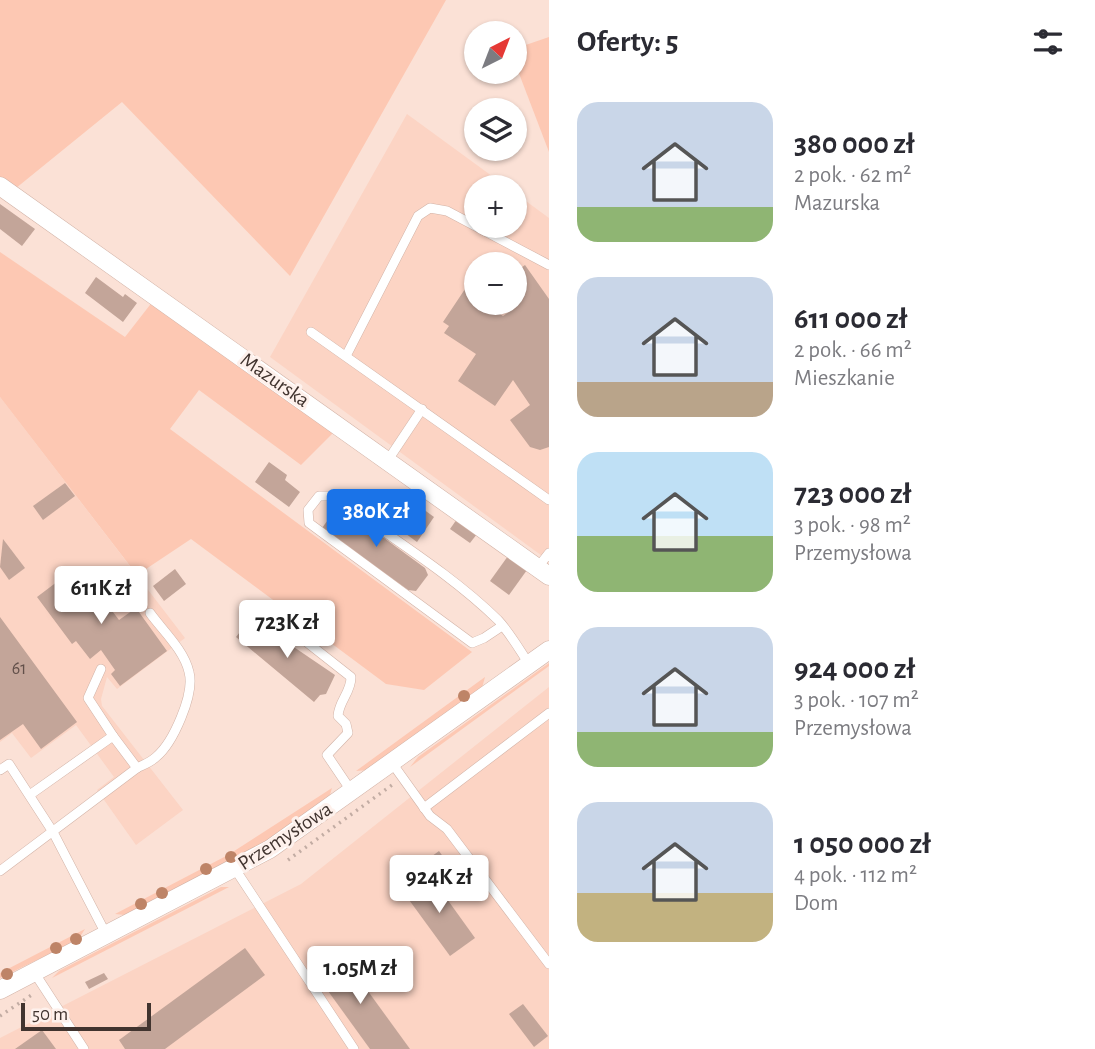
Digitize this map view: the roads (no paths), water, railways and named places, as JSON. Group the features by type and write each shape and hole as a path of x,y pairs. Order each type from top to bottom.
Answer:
{"street":[{"name":"Mazurska","path":"0,186 388,460 545,566"},
{"name":"Przemysłowa","path":"0,989 235,869 290,836 549,650"}],"lane":[{"path":"345,356 418,216 430,208 447,211 549,265"},
{"path":"311,332 549,500"},
{"path":"388,460 422,409"},
{"path":"502,626 484,639 472,643 309,523 308,510 319,496 334,496 438,572 502,626 529,664"},
{"path":"266,610 351,677 351,691 339,707 338,716 346,724 348,733 327,755 352,792"},
{"path":"0,871 137,768 157,757 173,738 190,689 190,674 184,658 150,613"},
{"path":"101,669 88,698 137,768"},
{"path":"424,808 549,713"},
{"path":"31,794 113,736"},
{"path":"392,763 424,808 447,829 549,964"},
{"path":"0,770 9,764 31,794 107,936"},
{"path":"235,869 354,1049"},
{"path":"34,972 84,1049"}]}
